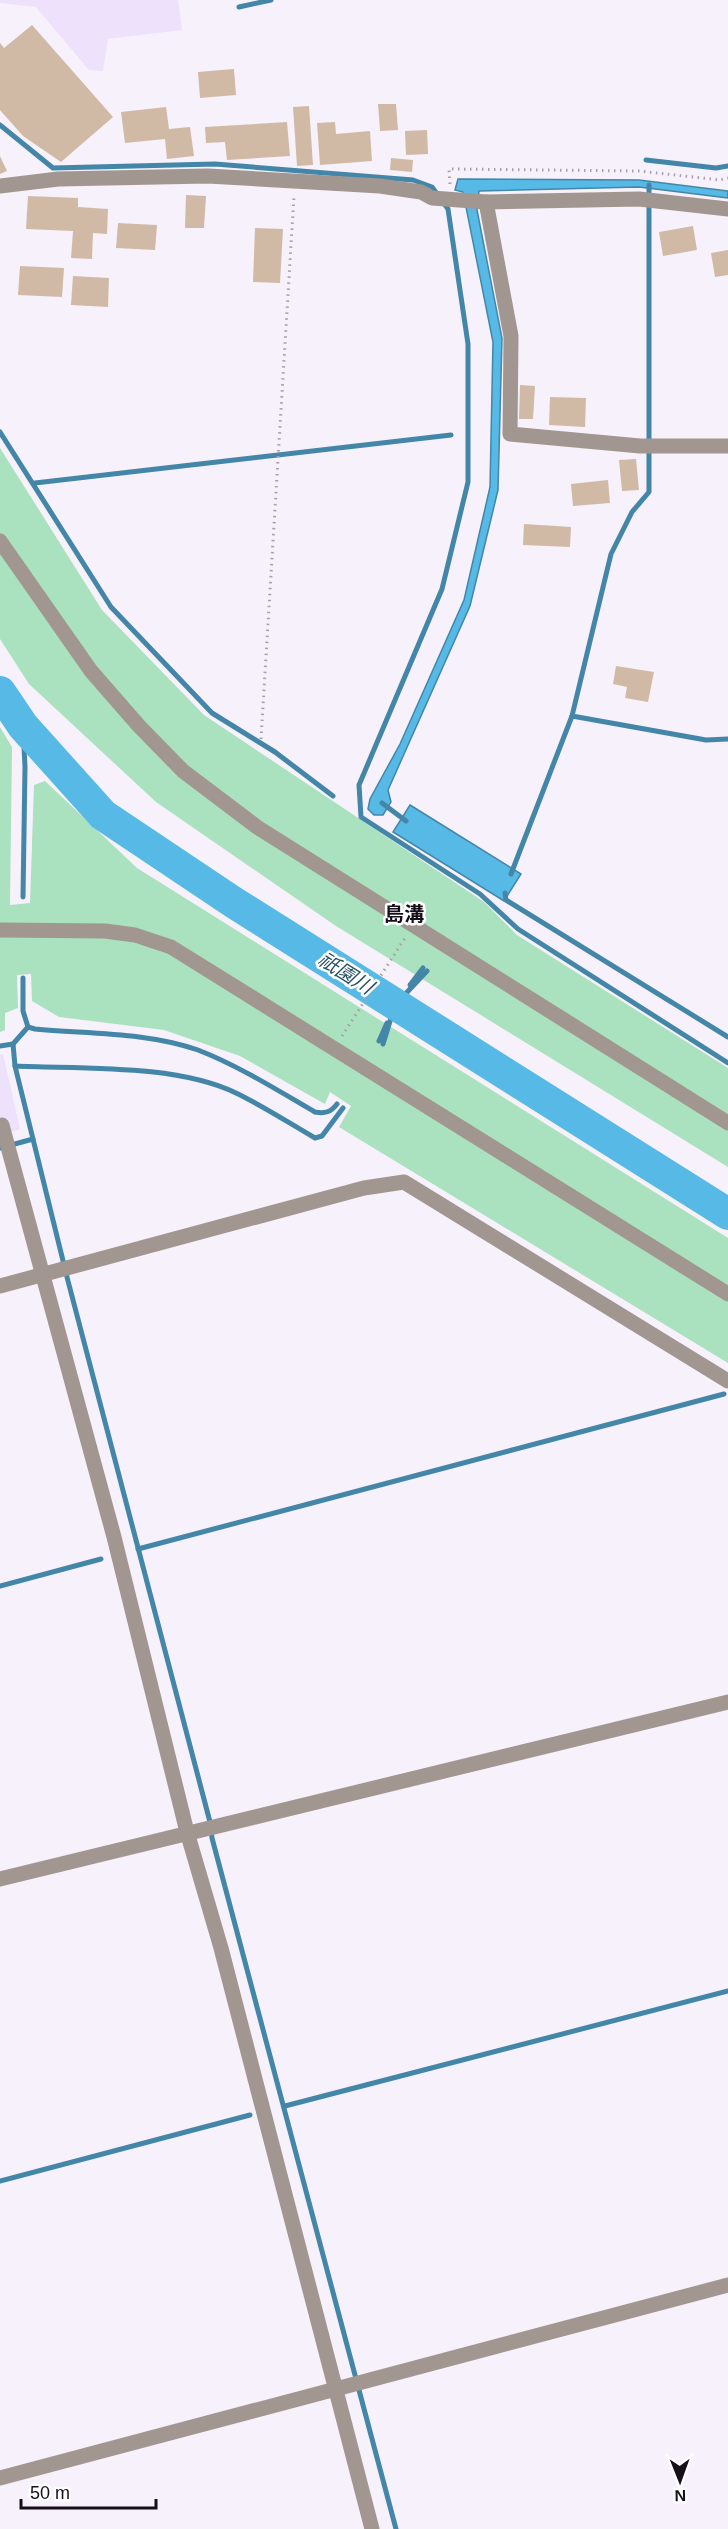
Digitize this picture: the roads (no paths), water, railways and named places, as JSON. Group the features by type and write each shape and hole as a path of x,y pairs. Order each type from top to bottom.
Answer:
{"street":[{"path":"0,186 58,179 208,176 380,186 421,192 432,198 486,201 639,199 728,209"},
{"path":"486,201 511,336 510,434 640,446 728,446"},
{"path":"0,541 91,671 139,726 183,771 257,827 728,1123"},
{"path":"0,930 105,931 135,935 171,947 728,1294"},
{"path":"2,1125 120,1560 188,1832 221,1948 372,2529"},
{"path":"0,1286 364,1188 404,1182 728,1381"},
{"path":"0,1879 728,1702"},
{"path":"0,2478 728,2285"}],"water":[{"path":"458,179 639,180 728,191 728,198 639,187 479,191 477,210 502,338 498,490 470,606 388,790 391,802 383,815 374,815 368,809 370,799 400,744 464,600 490,487 493,342 463,192 455,190"},
{"path":"410,805 521,874 504,901 393,832"}],"waterway":[{"path":"239,7 271,0"},
{"path":"0,125 53,168 215,164 413,180 432,187 448,209 468,344 468,482 442,589 359,785 361,817 480,894 518,929 728,1063"},
{"path":"646,160 716,168 728,166"},
{"path":"511,874 572,716 611,554 632,512 649,492 649,185"},
{"path":"0,432 111,607 212,713 275,752 333,796"},
{"path":"35,483 451,435"},
{"name":"祇園川","path":"0,692 23,726 103,815 233,902 728,1214"},
{"path":"572,716 706,740 728,739"},
{"path":"23,726 25,767 23,897"},
{"path":"382,803 406,821"},
{"path":"505,893 506,900 728,1037"},
{"path":"410,985 423,968"},
{"name":"祇園川","path":"383,1044 395,1005 427,971"},
{"path":"23,978 23,1011 28,1027"},
{"path":"379,1041 387,1023"},
{"path":"28,1027 138,1037 179,1044 228,1063 315,1112 328,1112 337,1104"},
{"path":"0,1046 13,1044 28,1027"},
{"path":"13,1044 15,1066"},
{"path":"343,1108 322,1136 315,1138 236,1093 186,1077 99,1068 15,1066 68,1281 210,1822 212,1838 396,2529"},
{"path":"0,1148 33,1139"},
{"path":"138,1549 724,1394"},
{"path":"0,1586 101,1559"},
{"path":"285,2106 728,1991"},
{"path":"0,2181 250,2115"}],"district":[{"name":"島溝","path":"404,914"}]}
